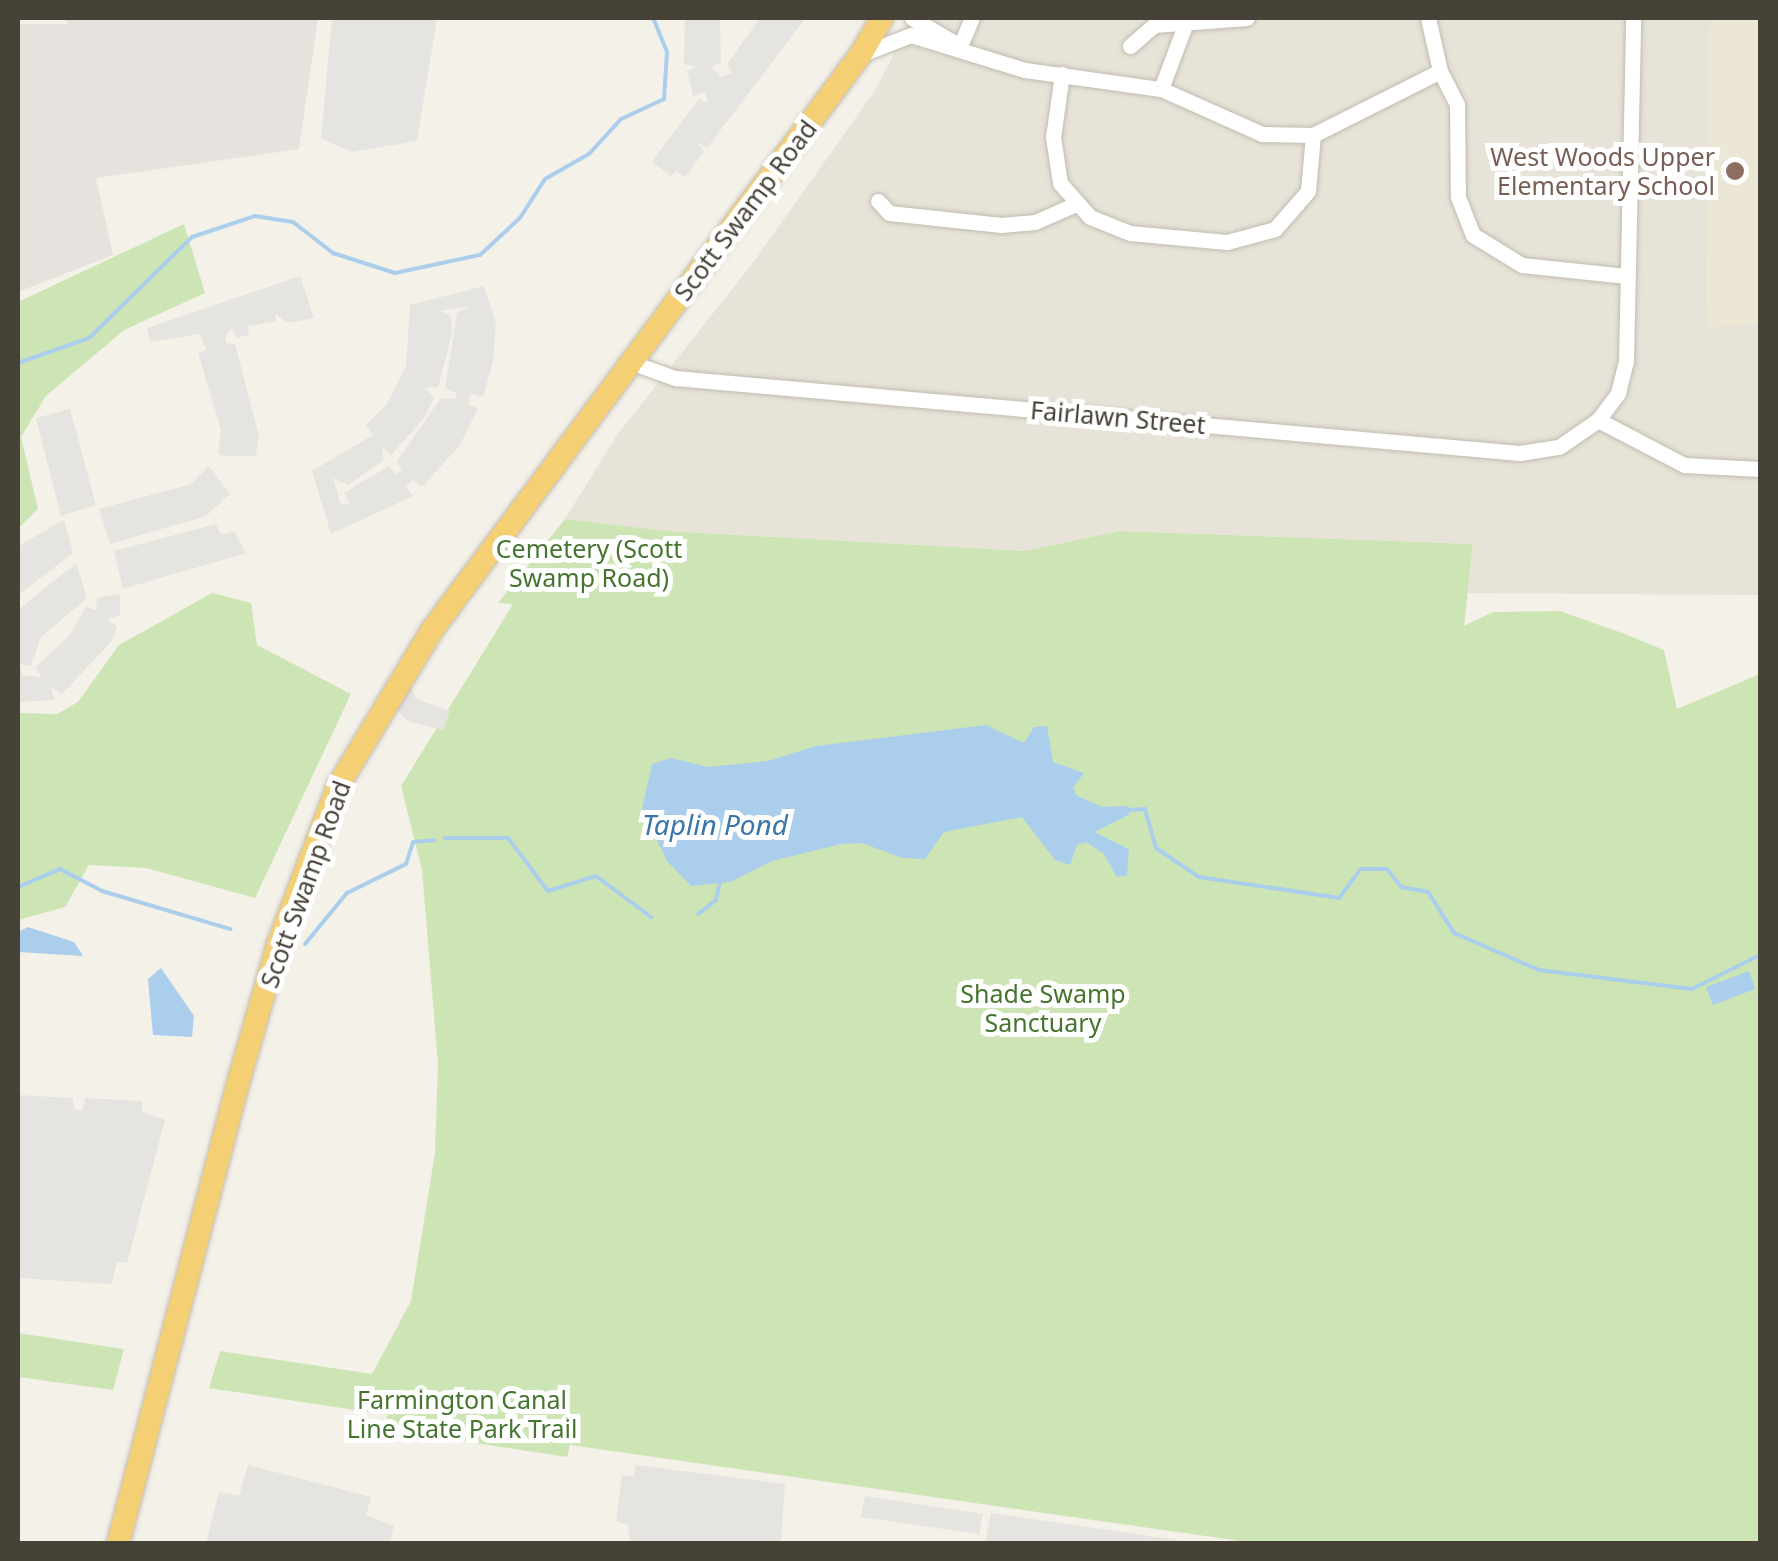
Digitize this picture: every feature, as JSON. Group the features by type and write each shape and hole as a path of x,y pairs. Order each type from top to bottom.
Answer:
{"highway":[{"name":"Scott Swamp Road","path":"118,1544 232,1102 278,944 338,786 432,630 861,54 882,18"}],"street":[{"path":"912,18 960,46"},
{"path":"960,46 972,18"},
{"path":"1130,46 1154,24 1247,18"},
{"path":"1428,18 1440,70 1457,105 1458,197 1473,235 1522,265 1626,276"},
{"path":"1633,18 1626,362 1618,394 1598,420 1684,465 1760,469"},
{"path":"1162,89 1186,22"},
{"path":"861,54 910,35 960,46 1026,70 1162,89 1262,134 1313,136 1440,70"},
{"path":"1062,74 1054,154 1060,183 1076,204 1102,225 1130,234 1227,242 1260,236 1289,218 1308,190 1313,136"},
{"path":"878,201 889,213 1001,225 1035,222 1076,204"},
{"name":"Fairlawn Street","path":"632,363 675,378 1520,453 1559,447 1598,420"}],"shaded area":[{"path":"62,18 318,18 299,149 96,178 113,255 18,292 18,24 69,24"},
{"path":"332,18 437,18 417,141 352,152 321,138"},
{"path":"685,18 720,18 721,63 711,67 721,77 732,73 727,64 760,18 804,20 707,148 697,142 704,152 685,177 676,171 671,177 652,161 699,99 708,103 705,92 693,96 687,71 696,67 684,64"},
{"path":"913,18 1710,18 1707,326 1760,324 1760,595 1468,593 1473,544 1119,531 1025,551 667,531 565,519 617,435 755,260 874,92"},
{"name":"West Woods Upper Elementary School","path":"1710,18 1760,18 1760,324 1707,327"},
{"path":"300,276 314,318 287,323 275,313 276,321 248,326 249,335 236,338 232,328 226,335 226,343 235,344 259,436 256,456 218,454 221,430 198,353 206,350 200,334 150,342 147,328"},
{"path":"484,286 496,324 493,361 483,397 471,394 468,404 478,408 460,445 422,487 413,480 406,487 413,496 331,534 312,471 373,435 366,425 387,404 406,366 410,305","holes":["469,306 457,313 445,388 457,393 455,399 441,398 397,461 402,470 396,474 389,466 344,493 350,503 341,505 333,478 348,485 384,460 382,446 391,455 425,417 434,397 425,388 438,387 452,334 451,316 440,311"]},
{"path":"70,409 96,505 61,516 36,418"},
{"path":"209,466 230,494 206,516 110,544 99,509 191,484"},
{"path":"64,520 73,553 18,595 18,546"},
{"path":"216,524 221,535 234,531 246,553 123,589 114,551"},
{"path":"76,563 87,598 41,637 31,666 20,664 22,675 41,677 36,667 70,635 86,607 96,610 97,598 120,594 120,615 107,620 117,626 111,642 62,694 51,687 55,700 18,702 18,610"},
{"path":"410,686 417,699 450,711 443,730 407,721 397,709"},
{"path":"18,1095 73,1098 74,1109 83,1110 85,1098 142,1101 142,1112 165,1120 127,1263 117,1261 112,1284 18,1278"},
{"path":"248,1465 371,1497 366,1515 394,1526 390,1543 206,1543 219,1492 239,1496"},
{"path":"636,1465 785,1484 781,1543 630,1542 628,1525 616,1521 622,1476 634,1476"},
{"path":"865,1496 983,1514 979,1534 861,1517"},
{"path":"991,1513 1198,1543 985,1543"}],"green space":[{"path":"184,224 205,293 124,330 46,396 21,437 38,509 18,529 18,302"},
{"name":"Shade Swamp Sanctuary","path":"565,519 667,531 1025,551 1119,531 1473,544 1464,626 1493,612 1560,611 1625,634 1664,650 1677,709 1760,674 1760,1543 1254,1543 570,1445 567,1457 383,1429 388,1415 209,1388 220,1351 372,1374 411,1301 435,1153 438,1064 422,870 401,786 513,604 498,603"},
{"path":"212,593 251,603 257,645 351,694 255,898 146,868 89,865 65,907 18,920 18,713 57,714 78,702 119,645"},
{"path":"18,1333 124,1349 113,1390 18,1377"}],"water":[{"name":"Taplin Pond","path":"986,725 1024,743 1034,727 1047,726 1053,762 1084,773 1073,788 1076,795 1102,807 1128,806 1129,815 1095,832 1129,849 1127,876 1117,877 1104,854 1086,842 1077,845 1070,865 1055,860 1022,817 944,832 925,859 902,858 862,843 841,844 772,861 730,882 691,886 667,861 642,809 652,764 671,758 708,767 768,761 816,746"},
{"path":"28,927 74,942 83,956 18,952 18,932"},
{"path":"161,968 194,1016 192,1037 153,1035 148,979"},
{"path":"1749,971 1755,989 1713,1005 1706,987"}],"waterway":[{"path":"18,363 89,338 192,237 255,216 293,222 333,253 395,273 480,255 520,218 545,179 589,154 621,119 664,99 667,52 653,18"},
{"path":"1128,810 1145,809 1156,848 1199,877 1339,898 1361,869 1387,869 1401,887 1428,892 1454,933 1539,970 1692,989 1760,955"},
{"path":"445,838 508,838 548,891 596,876 651,917"},
{"path":"305,944 347,893 406,864 413,842 434,840"},
{"path":"18,887 60,869 102,891 230,929"},
{"path":"698,914 716,900 720,881"}],"place":[{"name":"West Woods Upper Elementary School","path":"1735,171"}],"park label":[{"name":"Cemetery (Scott Swamp Road)","path":"589,564"},
{"name":"Farmington Canal Line State Park Trail","path":"462,1414"}]}
